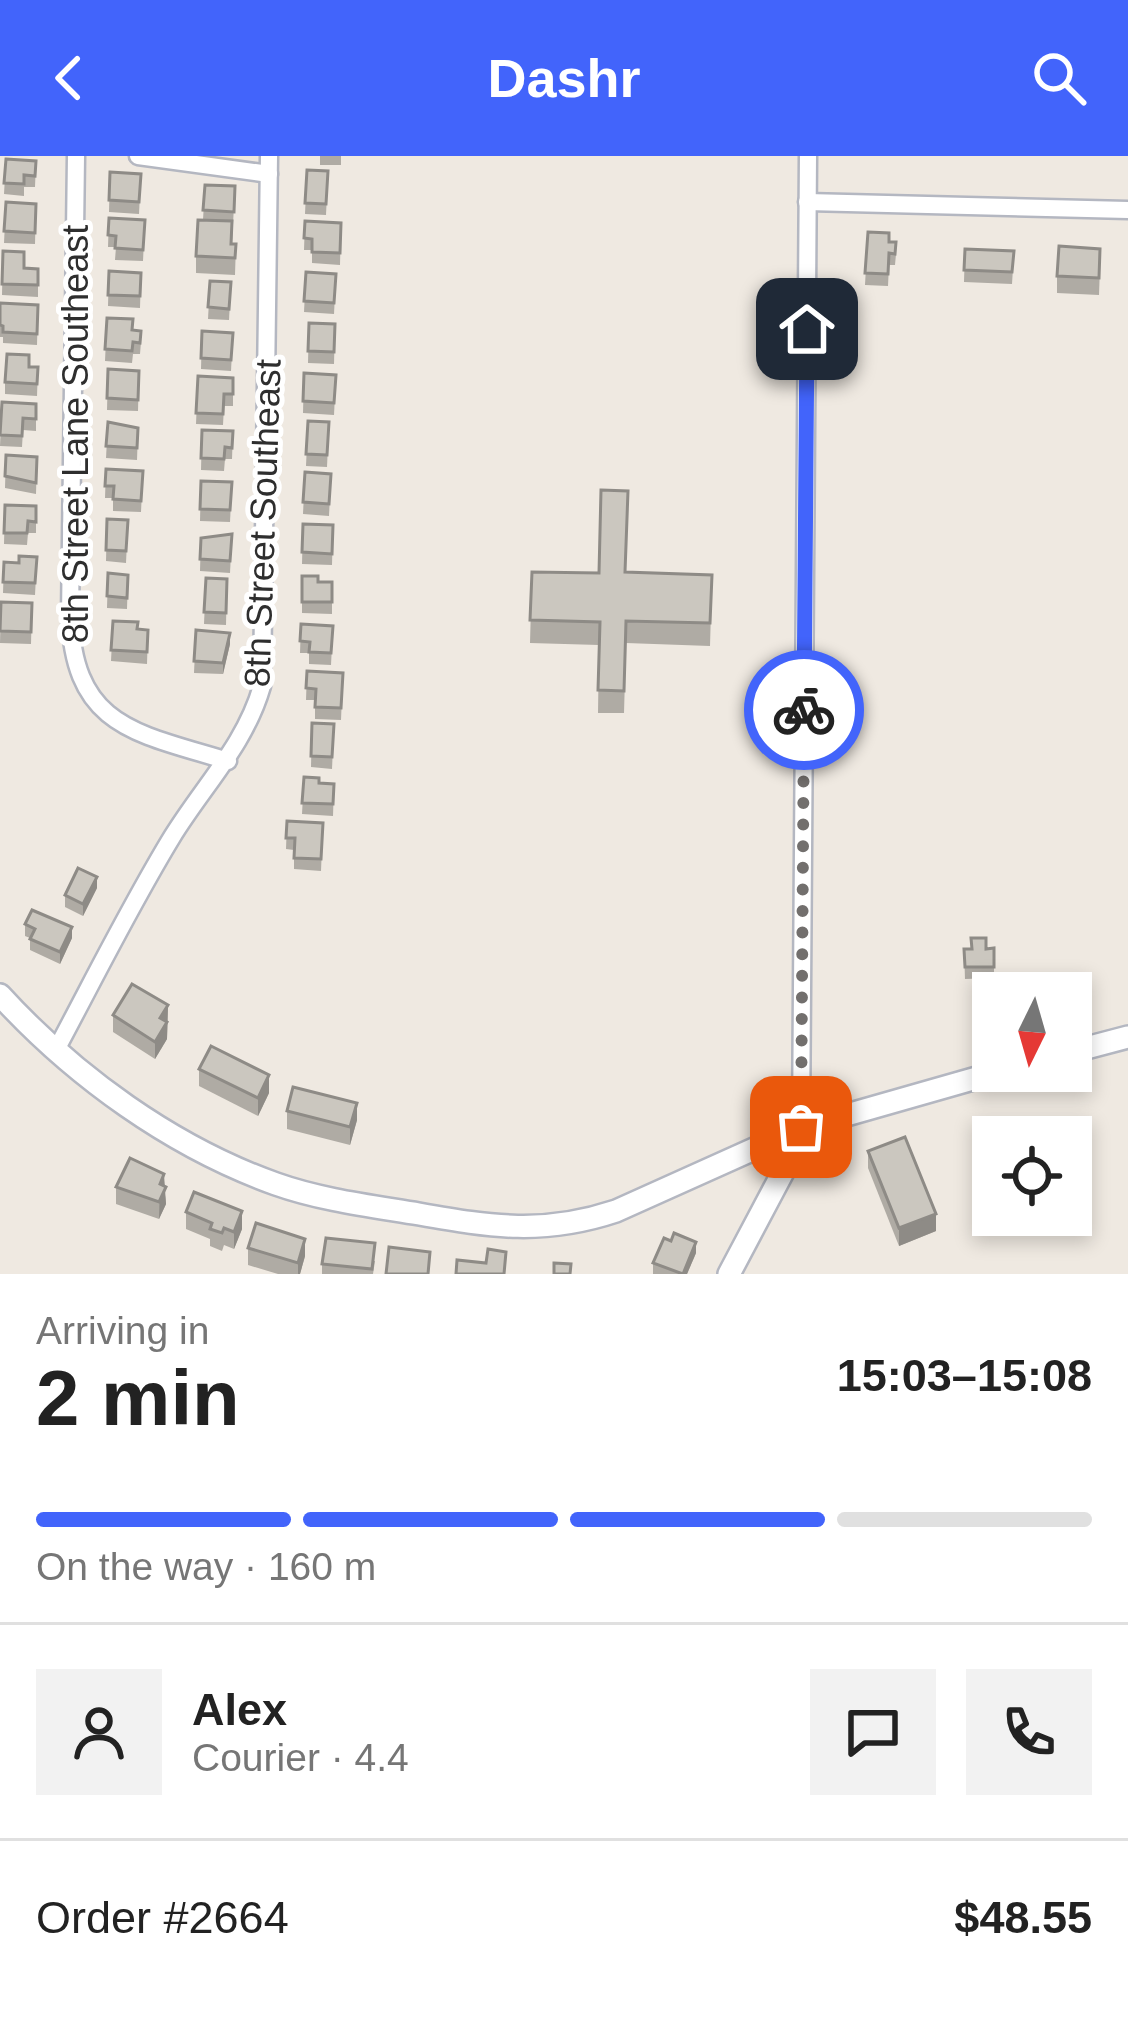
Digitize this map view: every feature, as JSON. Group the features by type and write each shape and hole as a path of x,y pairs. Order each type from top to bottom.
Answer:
{"street":[{"name":"8th Street Lane Southeast","path":"76,156 70,616 74,665 91,696 123,726 228,761"},
{"path":"138,156 269,165"},
{"path":"729,1274 792,1155 801,1127 808,156"},
{"name":"8th Street Southeast","path":"56,1050 170,841 204,786 228,761 255,710 265,661 269,165"},
{"path":"807,202 1128,210"},
{"path":"0,995 56,1050 165,1130 240,1169 304,1193 487,1226 526,1229 585,1221 648,1199 801,1127 972,1079"},
{"path":"1092,1046 1128,1037"}],"building":[{"path":"6,159 36,161 35,176 24,175 24,184 4,183"},
{"path":"307,170 328,171 326,204 305,203"},
{"path":"110,172 141,174 139,202 109,200"},
{"path":"205,185 235,186 234,212 203,210"},
{"path":"6,202 36,204 35,233 4,231"},
{"path":"109,218 145,220 143,250 115,248 116,236 108,235"},
{"path":"198,220 232,221 235,258 196,256"},
{"path":"305,221 341,223 340,253 312,252 312,239 304,238"},
{"path":"868,232 889,233 889,242 896,242 895,254 889,253 888,274 865,273"},
{"path":"1059,246 1100,249 1099,278 1057,276"},
{"path":"965,249 1014,251 1012,272 964,270"},
{"path":"3,251 24,252 24,268 38,269 38,285 2,284"},
{"path":"109,271 141,273 140,296 108,295"},
{"path":"306,272 336,274 334,303 304,301"},
{"path":"210,281 231,282 229,309 208,307"},
{"path":"0,303 38,305 37,334 3,332"},
{"path":"107,318 133,319 132,330 141,331 140,343 133,342 132,351 105,349"},
{"path":"309,323 335,324 334,352 308,351"},
{"path":"202,331 233,333 231,360 201,358"},
{"path":"7,354 29,355 29,367 38,367 37,384 5,382"},
{"path":"108,369 139,371 138,400 107,398"},
{"path":"304,373 336,375 334,403 303,401"},
{"path":"198,376 233,378 233,394 224,394 223,414 196,413"},
{"path":"2,402 36,404 36,419 23,418 22,436 0,435"},
{"path":"308,421 329,422 327,455 306,454"},
{"path":"108,422 138,428 137,448 106,446"},
{"path":"202,430 233,431 232,448 225,447 224,459 201,458"},
{"path":"6,455 37,457 36,483 5,476"},
{"path":"106,469 143,471 141,501 113,499 114,486 105,486"},
{"path":"305,472 331,474 329,504 303,502"},
{"path":"201,481 232,482 230,510 200,509"},
{"path":"601,490 628,491 625,572 712,575 710,623 626,621 624,691 598,690 600,622 530,620 532,572 599,573"},
{"path":"5,505 36,506 36,522 28,521 27,533 4,533"},
{"path":"107,519 128,520 126,551 106,550"},
{"path":"303,524 333,525 332,554 302,552"},
{"path":"232,534 230,561 200,559 201,538"},
{"path":"19,556 37,557 35,583 3,582 4,562 19,563"},
{"path":"108,573 128,575 127,598 107,596"},
{"path":"302,576 332,582 332,602 302,602"},
{"path":"206,578 227,579 226,613 204,612"},
{"path":"1,602 32,603 31,632 0,631"},
{"path":"113,621 138,622 137,629 148,630 147,652 111,650"},
{"path":"301,624 333,626 331,653 309,652 310,642 300,641"},
{"path":"196,630 230,633 223,663 194,661"},
{"path":"307,671 343,673 341,708 315,707 316,689 306,688"},
{"path":"312,723 334,724 332,757 311,756"},
{"path":"304,777 334,784 333,804 302,803"},
{"path":"287,821 323,823 321,859 294,858 295,838 286,838"},
{"path":"78,868 97,877 83,904 65,895"},
{"path":"32,910 72,927 60,952 30,939 35,929 25,924"},
{"path":"971,938 986,938 986,949 994,948 994,967 965,967 964,949 972,949"},
{"path":"132,984 168,1005 160,1018 167,1022 155,1042 113,1015"},
{"path":"211,1046 269,1075 258,1098 199,1069"},
{"path":"293,1087 357,1103 350,1127 287,1111"},
{"path":"905,1137 936,1214 899,1228 868,1151"},
{"path":"130,1158 164,1174 160,1184 166,1187 159,1202 116,1187"},
{"path":"194,1192 242,1211 234,1232 210,1229 212,1223 186,1212"},
{"path":"256,1223 305,1239 298,1263 248,1248"},
{"path":"674,1233 696,1242 683,1274 653,1263 664,1238 671,1241"},
{"path":"326,1238 375,1243 372,1269 322,1264"},
{"path":"389,1247 430,1252 428,1274 386,1274"},
{"path":"488,1249 506,1252 504,1274 456,1274 457,1260 486,1263"},
{"path":"554,1263 571,1264 570,1274 554,1274"}],"way so far":[{"path":"801,1127 804,710"}],"route":[{"path":"804,710 807,329"}]}
